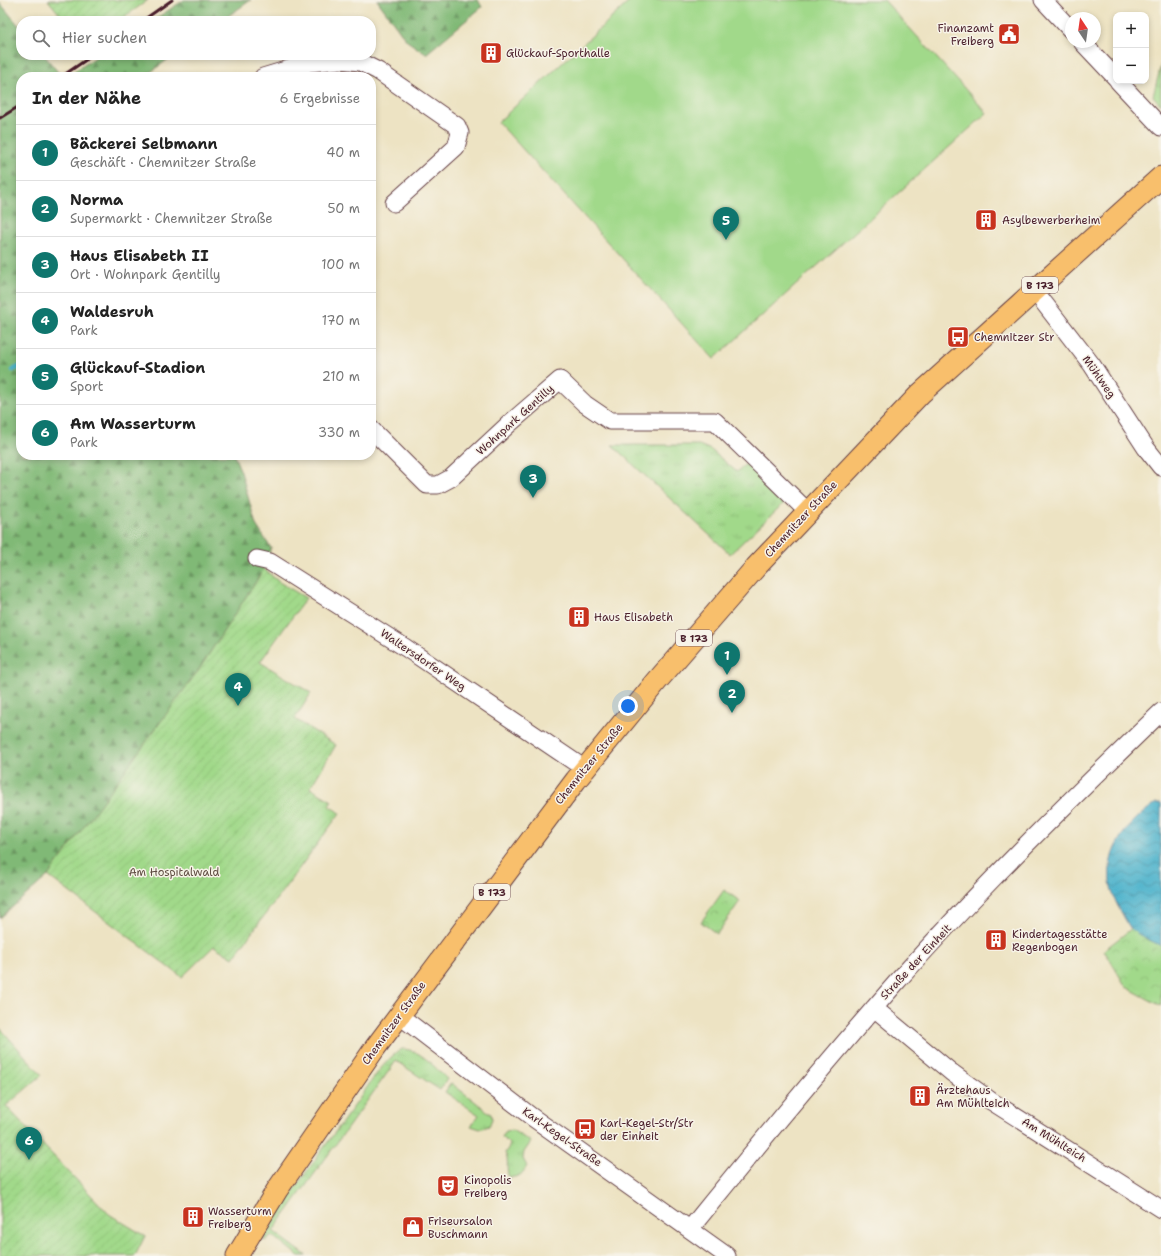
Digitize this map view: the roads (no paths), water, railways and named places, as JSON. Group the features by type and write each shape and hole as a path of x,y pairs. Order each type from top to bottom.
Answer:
{"main road":[{"name":"Chemnitzer Straße","path":"237,1256 277,1190 400,1016 585,769 716,612 807,511 920,394 1161,177"}],"street":[{"path":"1043,0 1065,24"},
{"path":"1088,48 1113,75"},
{"path":"279,72 309,63 341,60 360,62 378,71 457,126 460,133 456,147 394,203"},
{"path":"1121,84 1161,127"},
{"name":"Mühlweg","path":"1034,290 1092,365 1146,448 1161,467"},
{"name":"Wohnpark Gentilly","path":"376,434 427,485 438,485 451,478 509,424 560,380 585,404 610,421 715,421 807,511"},
{"name":"Waltersdorfer Weg","path":"257,558 270,562 357,616 585,769"},
{"name":"Straße der Einheit","path":"690,1229 780,1116 874,1008 1042,827 1161,712"},
{"name":"Am Mühlteich","path":"874,1008 951,1072 991,1101 1161,1209"},
{"name":"Karl-Kegel-Straße","path":"400,1016 493,1088 727,1256"}],"water":[{"path":"1156,803 1161,803 1161,946 1134,932 1128,925 1113,894 1110,878 1110,863 1114,849 1121,836 1131,824"}],"railway":[{"path":"149,16 172,0"},
{"path":"68,72 86,60"},
{"path":"0,118 16,108"}],"place":[{"name":"Finanzamt Freiberg","path":"1009,34"},
{"name":"Glückauf-Sporthalle","path":"491,53"},
{"name":"Asylbewerberheim","path":"986,220"},
{"name":"Glückauf-Stadion","path":"726,240"},
{"name":"Chemnitzer Str","path":"958,337"},
{"name":"Haus Elisabeth II","path":"533,498"},
{"name":"Haus Elisabeth","path":"579,617"},
{"name":"Bäckerei Selbmann","path":"727,675"},
{"name":"Waldesruh","path":"238,706"},
{"name":"Norma","path":"732,713"},
{"name":"Kindertagesstätte Regenbogen","path":"996,940"},
{"name":"Ärztehaus Am Mühlteich","path":"920,1096"},
{"name":"Karl-Kegel-Str/Str der Einheit","path":"585,1129"},
{"name":"Am Wasserturm","path":"29,1160"},
{"name":"Kinopolis Freiberg","path":"448,1186"},
{"name":"Wasserturm Freiberg","path":"193,1217"},
{"name":"Friseursalon Buschmann","path":"413,1227"}],"park label":[{"name":"Am Hospitalwald","path":"174,872"}]}
